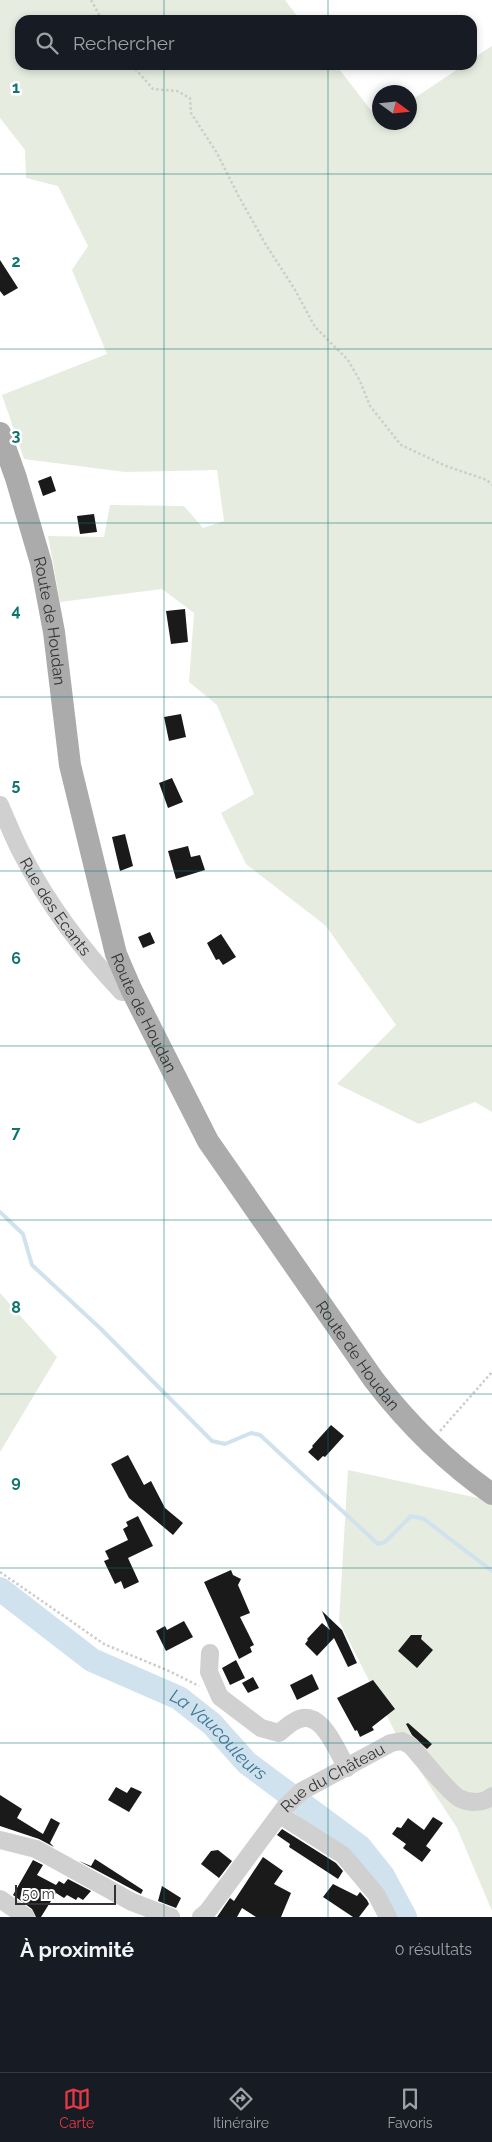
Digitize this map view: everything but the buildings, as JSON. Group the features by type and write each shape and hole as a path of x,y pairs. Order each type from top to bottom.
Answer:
{"main road":[{"name":"Route de Houdan","path":"0,433 22,497 41,564 54,632 70,765 116,954 131,989 208,1141 374,1380 401,1413 430,1443 492,1494"}],"street":[{"name":"Rue des Ecants","path":"0,805 22,855 59,914 122,992 131,989"},
{"path":"210,1653 209,1672 220,1697 269,1732 279,1733 296,1720 311,1718 322,1724 346,1768"},
{"name":"Rue du Château","path":"201,1917 283,1811 302,1791 392,1743 402,1741 411,1746 458,1798 474,1802 489,1799 492,1796"},
{"path":"283,1811 343,1855 376,1894 388,1917"},
{"path":"0,1840 36,1849 132,1902 171,1917"},
{"path":"0,1899 26,1917"}],"path":[{"path":"92,0 100,15"},
{"path":"136,70 153,89 177,92 190,98 191,113 217,153 238,194 315,327 348,360 360,381 370,406 401,445 446,466 487,480 492,485"},
{"path":"430,1443 492,1372"},
{"path":"0,1572 104,1644 169,1672 220,1697"}],"shaded area":[{"path":"0,0 285,0 296,15 15,15 15,70 340,70 372,112 372,130 417,130 417,96 456,70 477,70 477,56 492,46 492,1112 475,1102 419,1124 337,1084 396,1025 326,926 246,864 221,813 254,794 217,705 189,682 194,613 162,589 60,602 48,536 104,537 110,505 184,506 203,528 224,521 217,470 125,472 24,459 2,395 107,354 72,270 88,246 58,186 26,178 25,150 0,118"},
{"path":"0,1293 57,1357 0,1452"},
{"path":"348,1470 492,1501 492,1911 457,1828 396,1734 339,1621"}],"waterway":[{"path":"0,1212 23,1234 32,1265 101,1329 212,1441 225,1444 251,1433 260,1435 378,1544 385,1542 411,1516 424,1519 492,1571"},
{"name":"La Vaucouleurs","path":"0,1589 92,1660 179,1698 212,1724 247,1763 360,1847 383,1876 405,1917"}]}
